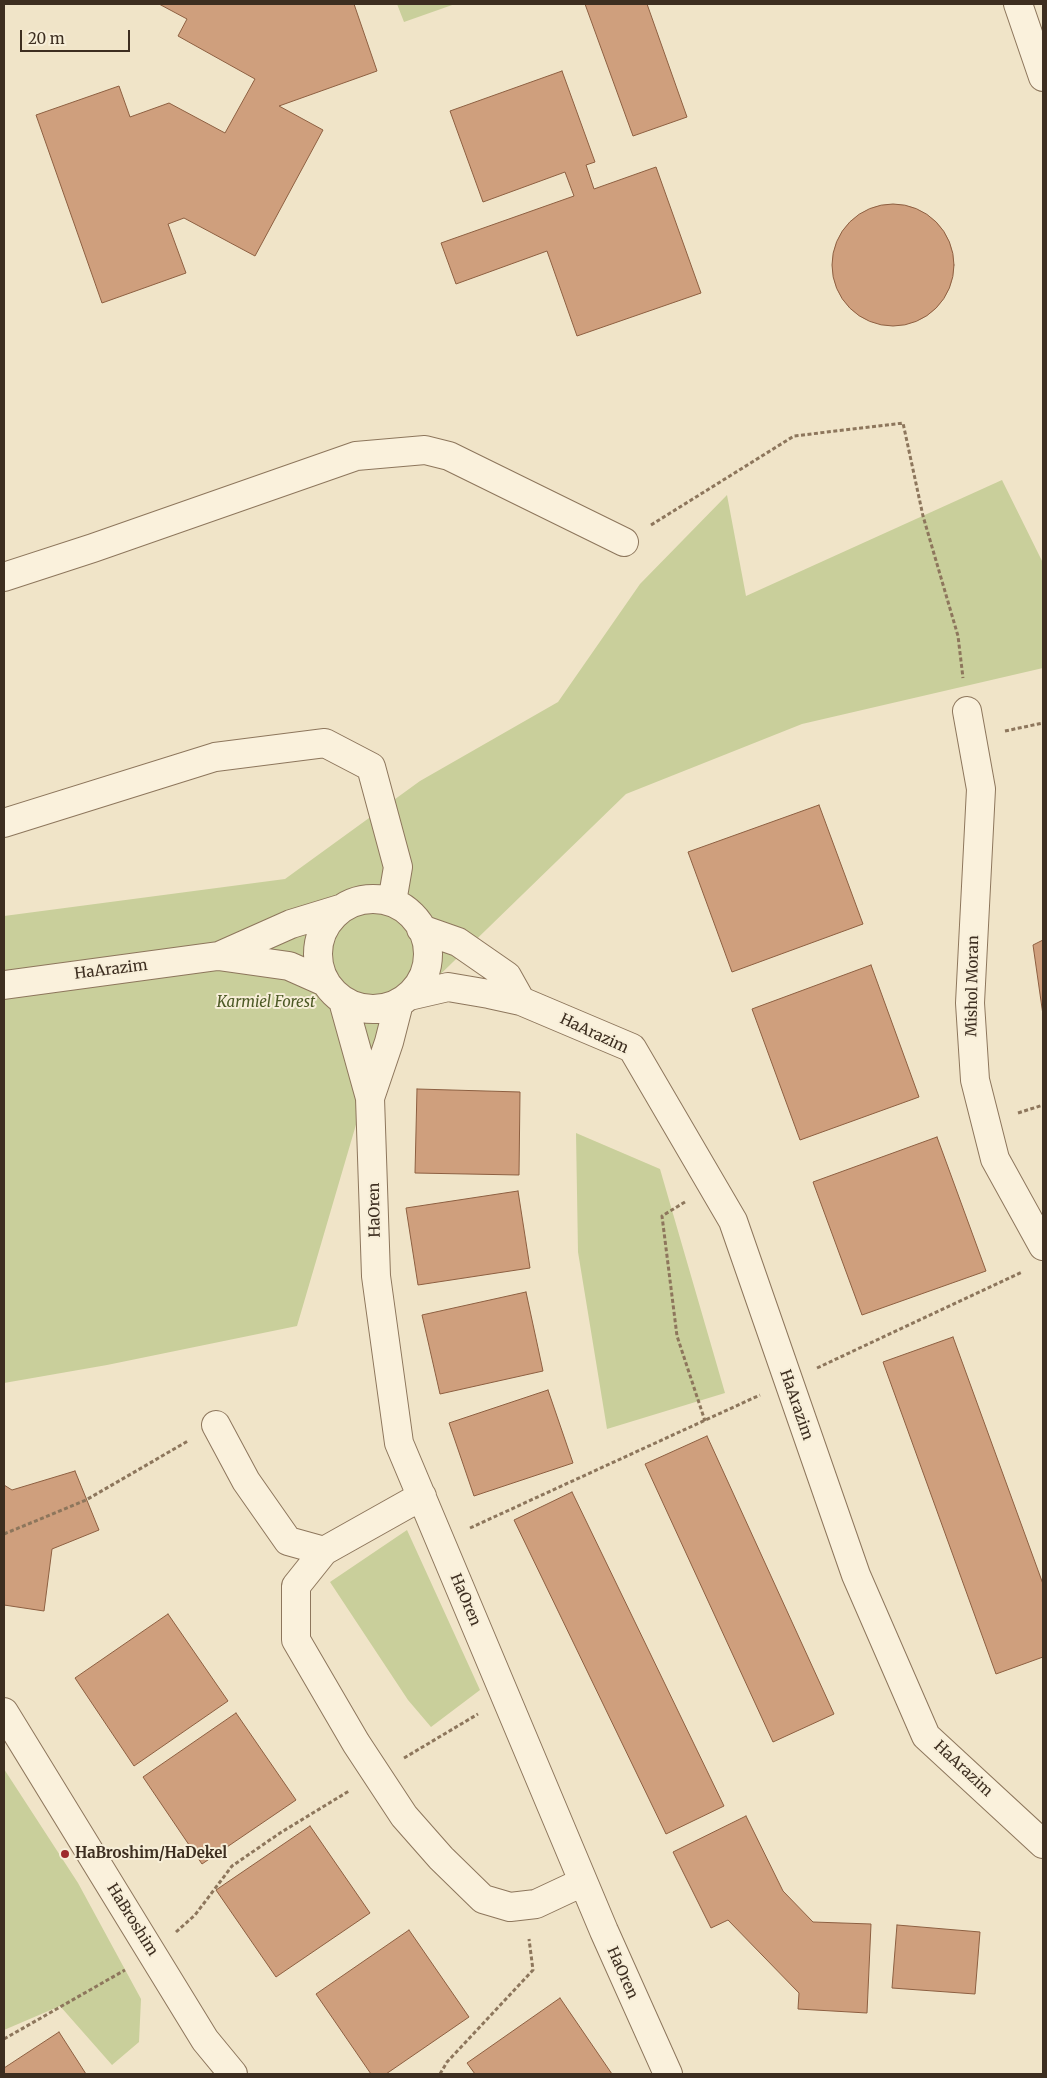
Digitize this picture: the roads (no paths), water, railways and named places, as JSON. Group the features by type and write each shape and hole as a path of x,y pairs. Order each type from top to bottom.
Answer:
{"street":[{"path":"1018,4 1043,77"},
{"path":"4,577 93,548 356,456 425,450 449,456 624,542"},
{"name":"Mishol Moran","path":"969,724 981,789 970,1003 975,1080 995,1159 1043,1246"},
{"path":"4,823 215,757 325,743 371,767 398,867 392,902"},
{"path":"374,898 392,902 407,911 426,939 428,955 426,970 419,985 404,1000 394,1006 376,1010 358,1008 334,991 321,973 317,955 320,938 327,922 340,909 356,901 374,898"},
{"name":"HaArazim","path":"218,956 291,924 340,909"},
{"path":"421,929 458,942 507,976 522,1001"},
{"name":"HaArazim","path":"4,984 218,956 289,966 334,991"},
{"name":"HaArazim","path":"404,1000 448,988 489,994 522,1001 632,1048 733,1221 856,1575 926,1736 1043,1844"},
{"name":"HaOren","path":"334,991 370,1098 377,1286 399,1443 583,1882 668,2074"},
{"name":"HaOren","path":"370,1098 404,1000"},
{"path":"216,1425 246,1481 288,1541 324,1551"},
{"path":"422,1496 324,1551 296,1586 296,1640 356,1744 404,1816 441,1858 483,1899 510,1907 536,1904 583,1882"},
{"name":"HaBroshim","path":"4,1712 205,2040 233,2074"}],"place":[{"name":"HaBroshim/HaDekel","path":"65,1854"}],"park label":[{"name":"Karmiel Forest","path":"266,1003"}]}
